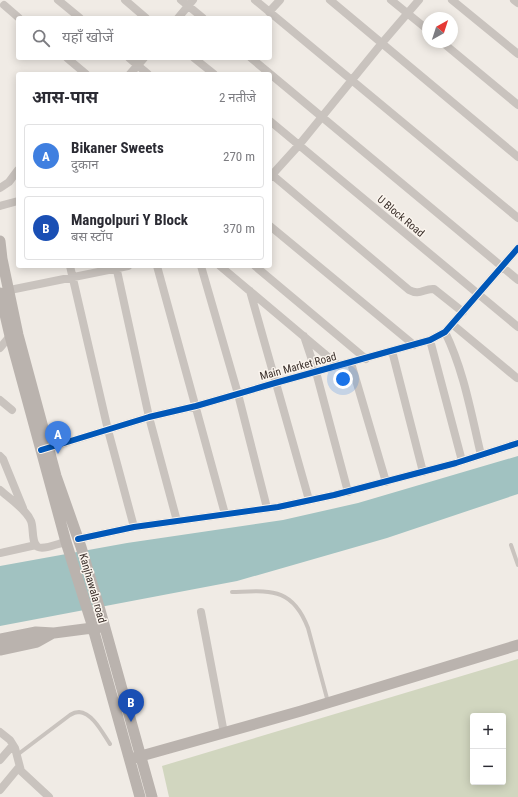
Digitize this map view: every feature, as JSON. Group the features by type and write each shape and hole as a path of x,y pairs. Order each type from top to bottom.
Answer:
{"main road":[{"name":"Kanjhawala road","path":"0,241 5,338 79,543 100,610 152,797"},
{"name":"Kanjhawala road","path":"3,292 18,335 67,545 93,628 140,797"},
{"path":"0,639 36,632 54,633 104,627"},
{"path":"0,650 37,642 54,633"},
{"path":"129,759 328,703 518,645"}],"street":[{"path":"58,0 78,16"},
{"path":"125,0 144,16"},
{"path":"181,0 191,3 201,16"},
{"path":"255,0 518,218"},
{"path":"269,12 280,0"},
{"path":"330,0 518,157"},
{"path":"391,0 422,25"},
{"path":"272,174 300,145 382,43 419,0"},
{"path":"452,0 518,54"},
{"path":"514,0 518,3"},
{"path":"180,16 191,3"},
{"path":"4,4 18,16"},
{"path":"449,48 518,105"},
{"path":"69,60 84,72"},
{"path":"131,60 146,72"},
{"path":"132,72 142,60"},
{"path":"196,60 212,72"},
{"path":"253,60 268,72"},
{"path":"272,75 518,280"},
{"name":"U Block Road","path":"272,123 518,327"},
{"path":"0,188 9,182 16,173"},
{"path":"272,176 414,293 419,293 429,288 434,289 463,312"},
{"path":"0,206 16,202"},
{"path":"272,228 414,345"},
{"name":"Main Market Road","path":"45,449 149,417 196,406 275,382 366,359 430,340 445,332 517,250"},
{"path":"70,268 108,430 134,527"},
{"path":"3,292 112,268"},
{"path":"116,268 149,417 177,521"},
{"path":"158,268 225,514"},
{"path":"202,268 238,394 267,508"},
{"path":"222,268 339,366"},
{"path":"257,268 366,359"},
{"path":"250,291 309,500"},
{"path":"452,324 517,378"},
{"path":"445,332 457,359 481,455"},
{"path":"304,336 316,372 348,492"},
{"path":"0,348 5,338"},
{"path":"430,340 462,461"},
{"path":"392,351 423,472"},
{"path":"351,362 386,482"},
{"path":"0,400 12,410"},
{"path":"79,543 134,527 267,508 348,492 462,461 518,443"},
{"path":"0,456 4,459 25,513"},
{"path":"0,490 20,507 31,520 36,545"},
{"path":"0,553 36,545 43,548 67,545"},
{"path":"201,612 224,733"},
{"path":"0,732 10,740 13,745 17,755 19,767 26,777 48,797"},
{"path":"0,760 13,745"},
{"path":"0,790 19,767"}],"lane":[{"path":"511,545 518,565"},
{"path":"232,592 267,591 276,593 284,596 298,608 304,617 308,628 328,703"},
{"path":"17,755 70,715 77,712 83,713 95,722 110,744"}],"green space":[{"path":"518,659 518,797 169,797 162,766"}],"water":[{"path":"518,456 518,494 387,538 237,581 0,626 0,566 127,543 283,520 358,503"}],"cycle path":[{"path":"41,450 149,417 196,406 430,340 445,332 518,248"},
{"path":"78,539 134,527 278,507 334,495 456,463 518,443"}],"place":[{"name":"Bikaner Sweets","path":"58,454"},
{"name":"Mangolpuri Y Block","path":"131,722"}]}
